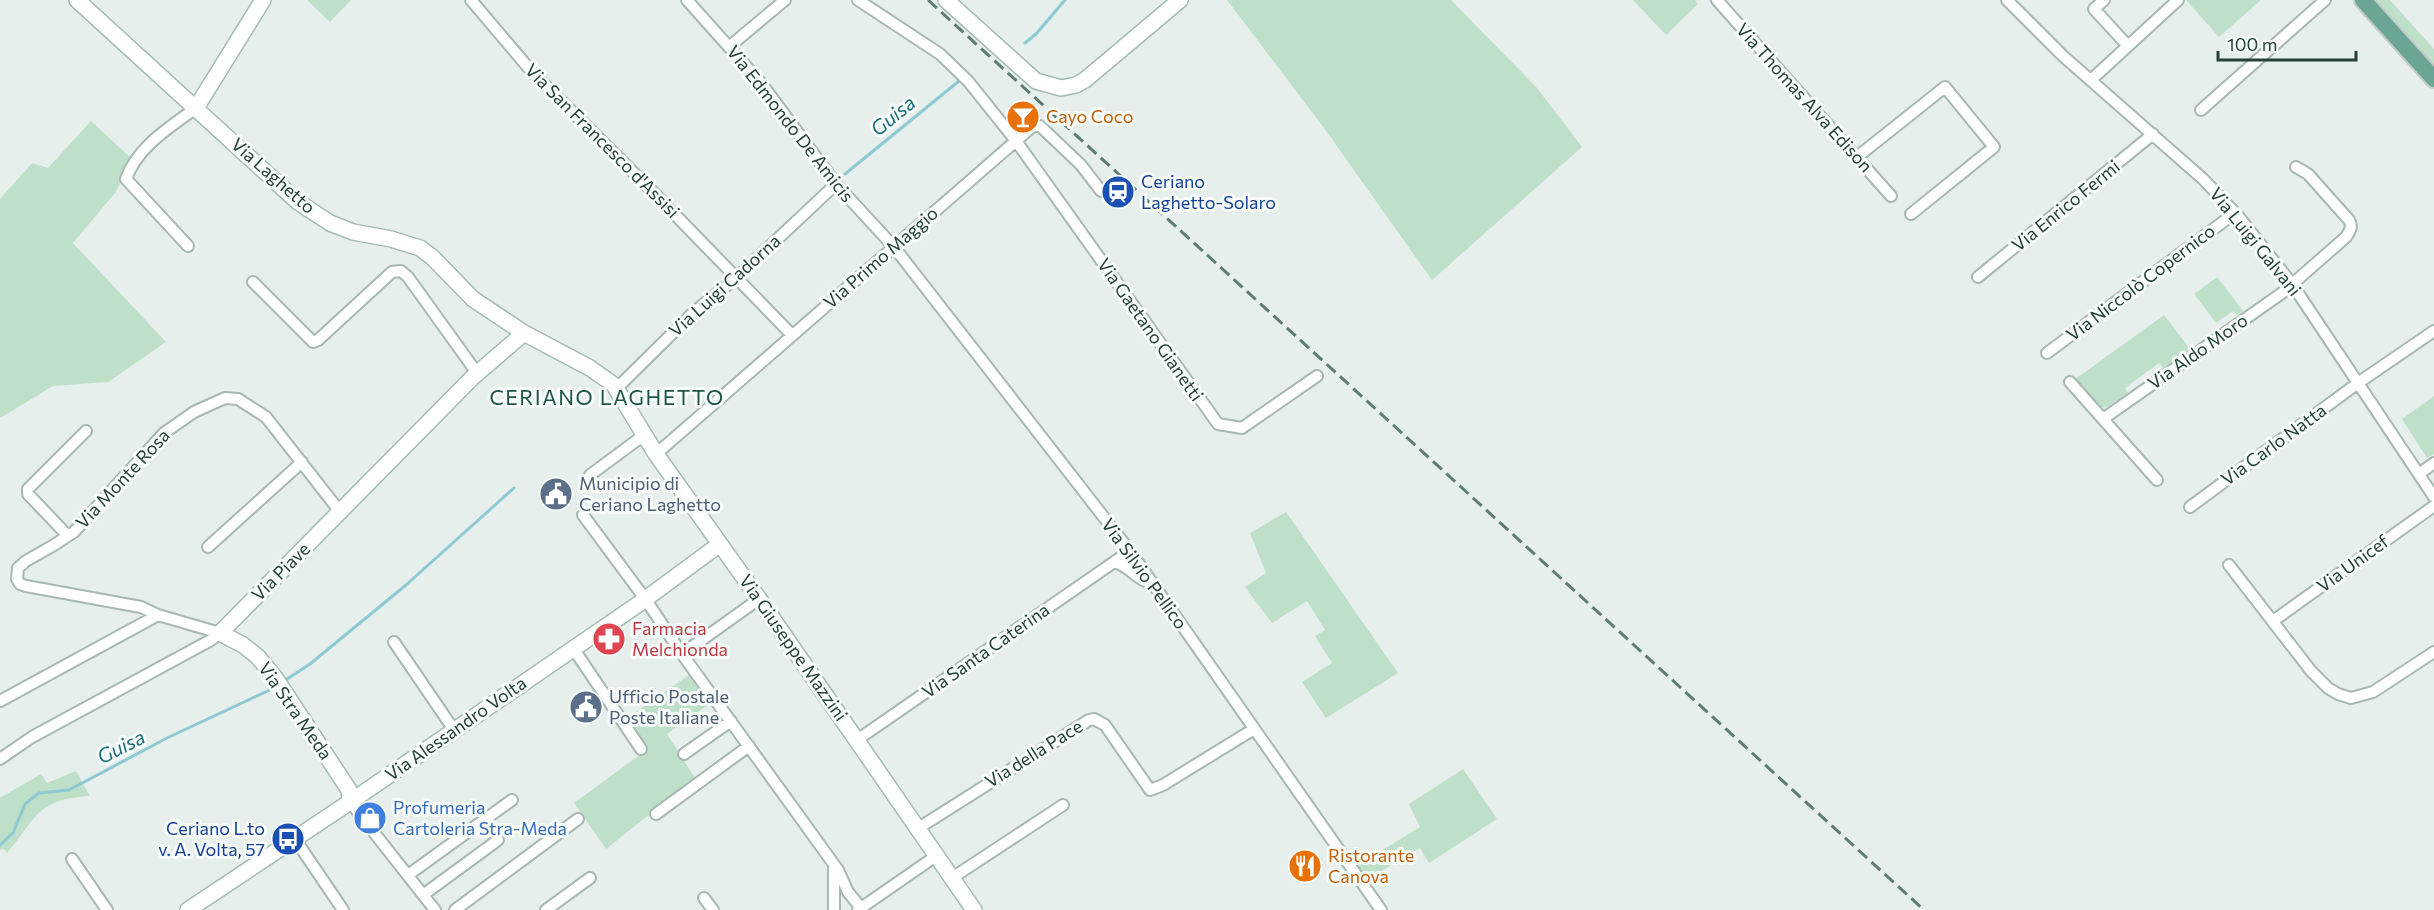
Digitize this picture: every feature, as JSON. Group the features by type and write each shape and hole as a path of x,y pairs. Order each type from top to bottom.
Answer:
{"main road":[{"path":"2362,0 2434,79"}],"street":[{"name":"Via Laghetto","path":"77,0 298,202 330,223 353,232 391,239 420,249 432,257 466,294 524,333 590,368 614,385"},
{"path":"188,246 126,179 140,154 168,128 196,108 263,0"},
{"name":"Via San Francesco d'Assisi","path":"471,0 532,72 656,194 792,335"},
{"name":"Via Edmondo De Amicis","path":"687,0 730,46 776,102 836,184 894,247"},
{"path":"730,46 785,0"},
{"name":"Via Gaetano Gianetti","path":"858,0 940,54 968,81 1016,141 1218,424 1242,428 1317,376"},
{"path":"946,0 1026,74 1044,85 1069,87 1076,85 1095,71 1179,0"},
{"name":"Via Thomas Alva Edison","path":"1717,0 1891,196"},
{"name":"Via Luigi Galvani","path":"2007,0 2063,56 2203,178 2235,213 2292,284 2434,496"},
{"path":"2104,0 2094,9 2128,46"},
{"path":"2092,79 2178,0"},
{"path":"2201,110 2325,0"},
{"path":"1857,157 1945,87 1994,147 1911,214"},
{"name":"Via Primo Maggio","path":"656,454 1033,126 1040,126 1081,165 1101,191"},
{"name":"Via Enrico Fermi","path":"1978,277 2153,134"},
{"name":"Via Aldo Moro","path":"2103,419 2292,284 2346,237 2352,224 2308,174 2296,166"},
{"name":"Via Luigi Cadorna","path":"614,385 620,385 693,313 736,278 836,184"},
{"name":"Via Niccolò Copernico","path":"2046,353 2235,213"},
{"name":"Via Silvio Pellico","path":"894,247 1130,551 1381,910"},
{"path":"253,282 313,342 318,340 392,272 400,271 408,277 477,373"},
{"name":"Via Carlo Natta","path":"2190,507 2434,330"},
{"name":"Via Piave","path":"0,759 32,737 220,633 477,373 524,333"},
{"path":"2070,382 2157,480"},
{"name":"Via Giuseppe Mazzini","path":"614,385 656,454 974,910"},
{"name":"Via Monte Rosa","path":"20,584 17,579 18,568 68,536 164,433 194,412 225,398 238,399 266,417 341,513"},
{"path":"68,536 28,494 28,489 86,430"},
{"path":"590,475 644,435"},
{"path":"208,546 302,462"},
{"path":"2419,474 2434,464"},
{"name":"Via Unicef","path":"2273,621 2434,506"},
{"path":"583,515 834,864 848,892 860,909 936,856"},
{"name":"Via Alessandro Volta","path":"188,910 646,600 720,544"},
{"name":"Via Santa Caterina","path":"857,740 1130,551"},
{"path":"1114,562 1123,564 1137,578 1151,583"},
{"path":"2229,565 2323,683 2333,691 2350,698 2373,692 2434,652"},
{"name":"Via Stra Meda","path":"20,584 141,607 158,615 220,633 251,651 276,679 349,790 350,802 435,910"},
{"path":"682,654 759,599"},
{"path":"0,702 158,615"},
{"path":"394,642 454,730"},
{"path":"573,648 642,749"},
{"name":"Via della Pace","path":"917,829 1089,720 1094,719 1105,725 1149,790 1156,789 1254,729"},
{"path":"684,754 731,721"},
{"path":"656,814 749,746"},
{"path":"408,875 512,800"},
{"path":"952,878 1063,805"},
{"path":"455,910 578,819"},
{"path":"295,839 343,910"},
{"path":"423,896 498,840"},
{"path":"72,859 107,910"},
{"path":"834,864 834,910"},
{"path":"546,910 590,878"},
{"path":"704,898 713,910"}],"green space":[{"path":"307,0 351,0 330,22"},
{"path":"1227,0 1451,0 1537,88 1582,147 1432,280 1324,128"},
{"path":"1633,0 1695,0 1698,4 1666,35"},
{"path":"2186,0 2261,0 2219,37"},
{"path":"2376,0 2390,0 2434,49 2434,67"},
{"path":"91,121 133,160 115,193 73,243 166,342 108,382 53,386 0,418 0,199 32,163 48,168"},
{"path":"2217,277 2243,311 2237,315 2233,311 2216,323 2194,294"},
{"path":"2164,315 2190,349 2163,368 2159,363 2125,388 2128,393 2107,407 2097,408 2074,380"},
{"path":"2434,396 2434,454 2427,458 2402,419"},
{"path":"1286,512 1398,673 1326,718 1302,682 1332,663 1315,636 1325,630 1307,601 1272,623 1245,587 1266,573 1250,533"},
{"path":"689,675 709,704 667,734 695,778 606,849 574,803 648,749 627,718"},
{"path":"1463,769 1497,819 1429,863 1420,848 1368,879 1358,865 1420,827 1409,804"},
{"path":"76,771 90,796 58,801 48,806 32,820 7,853 4,849 0,850 0,798 41,774 47,783"}],"waterway":[{"name":"Guisa","path":"1025,43 1036,34 1065,0"},
{"name":"Guisa","path":"845,174 959,81"},
{"name":"Guisa","path":"284,681 310,664 406,585 514,488"},
{"name":"Guisa","path":"0,845 13,833 25,804 39,793 69,790 167,738 274,688"}],"railway":[{"path":"928,0 1924,910"}],"place":[{"name":"Cayo Coco","path":"1023,117"},
{"name":"Ceriano Laghetto-Solaro","path":"1118,192"},
{"name":"Municipio di Ceriano Laghetto","path":"556,494"},
{"name":"Farmacia Melchionda","path":"609,639"},
{"name":"Ufficio Postale Poste Italiane","path":"586,707"},
{"name":"Profumeria Cartoleria Stra-Meda","path":"370,818"},
{"name":"Ceriano L.to v. A. Volta, 57","path":"288,839"},
{"name":"Ristorante Canova","path":"1305,866"}],"district":[{"name":"CERIANO LAGHETTO","path":"607,398"}]}
